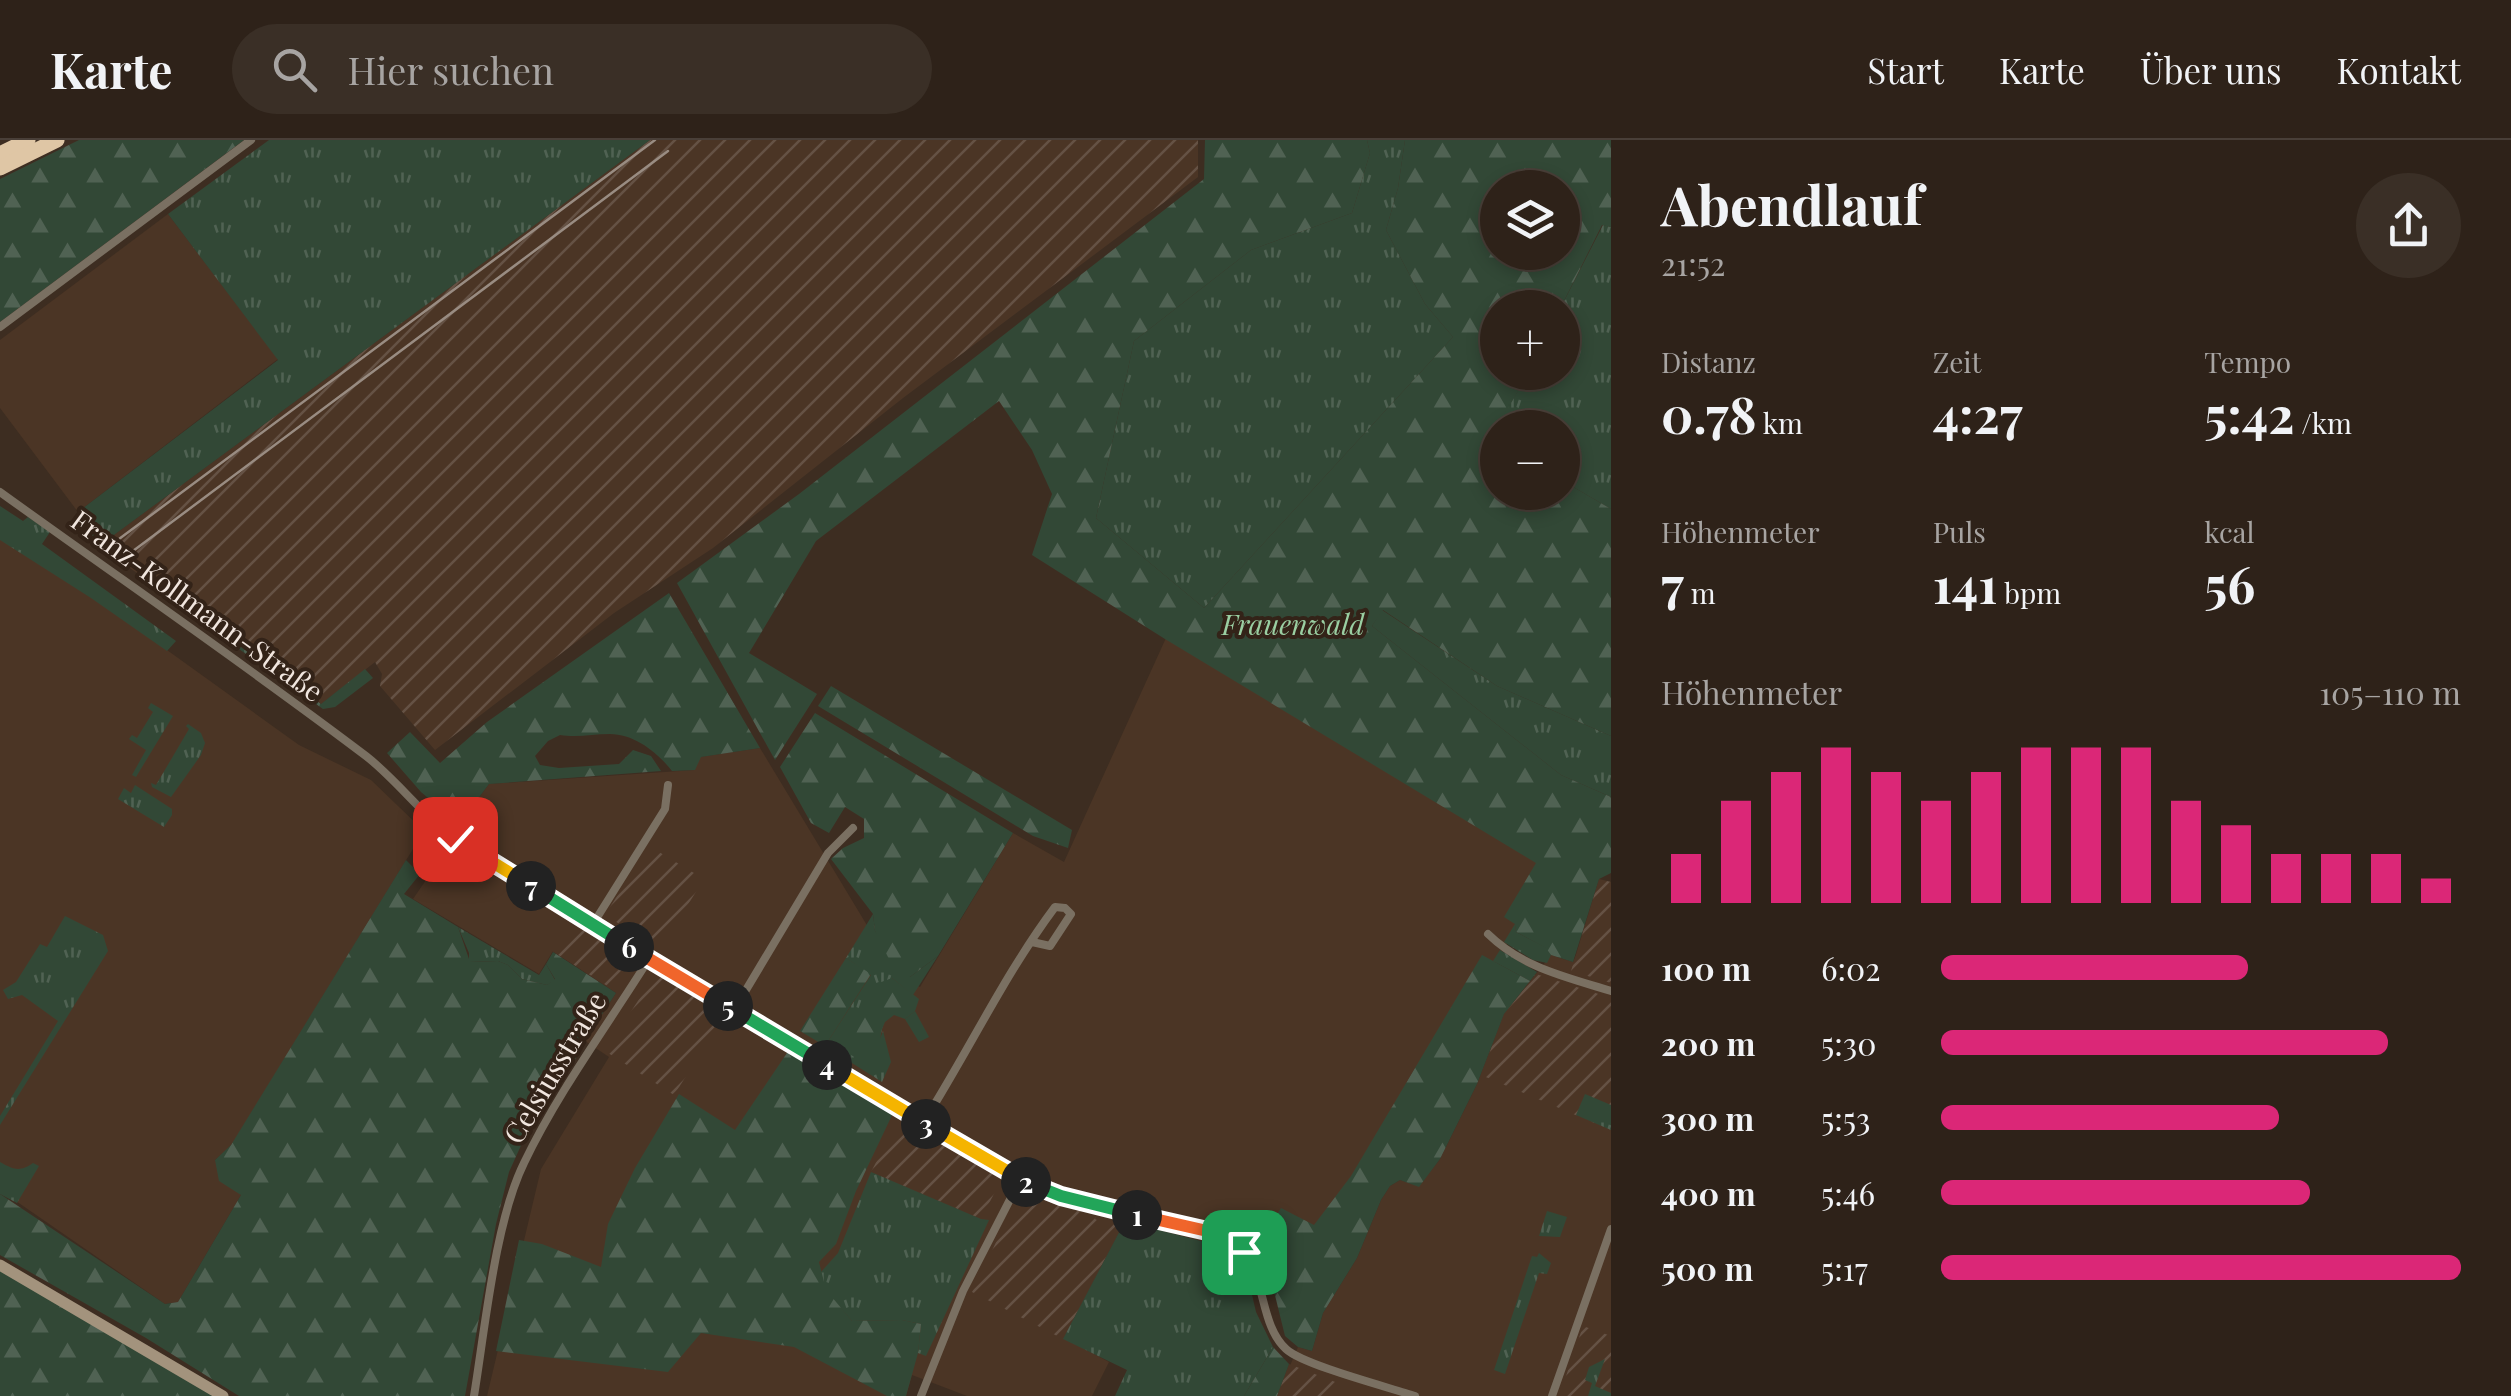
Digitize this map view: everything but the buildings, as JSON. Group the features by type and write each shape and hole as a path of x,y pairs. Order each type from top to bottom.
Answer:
{"highway":[{"path":"0,154 28,140"},
{"path":"0,168 56,140"}],"street":[{"path":"0,327 252,140"},
{"name":"Franz-Kollmann-Straße","path":"0,492 194,628 382,768 416,808 451,836 649,958"},
{"path":"593,924 665,809 668,786"},
{"path":"734,1010 828,853 853,828"},
{"path":"924,1122 1032,942 1056,906 1065,908 1070,914 1050,946 1032,942"},
{"path":"1488,934 1534,967 1611,991"},
{"path":"649,958 1020,1180 1086,1203 1228,1238 1244,1252 1258,1276 1276,1336 1286,1349 1309,1361 1415,1396"},
{"name":"Celsiusstraße","path":"474,1396 502,1237 523,1164 649,958"},
{"path":"936,1396 922,1394 962,1290 1020,1180"},
{"path":"1552,1396 1611,1229"},
{"path":"0,1265 223,1396"}],"shaded area":[{"path":"650,140 1198,140 1198,177 903,398 713,548 614,613 435,750 380,686 382,674 375,662 321,704 99,546"},
{"path":"168,214 278,359 78,512 0,408 0,340"},
{"path":"0,530 299,745 371,780 424,831 231,1146 215,1160 241,1195 178,1302 165,1304 0,1190"},
{"name":"Frauenwald","path":"1166,638 1542,863 1520,924 1353,1178 1315,1228 1282,1212 1257,1250 1216,1245 1125,1221 1064,1338 1109,1362 1092,1396 967,1396 912,1375 906,1396 487,1396 541,1169 609,1057 585,1041 616,993 553,951 539,974 413,899 489,784 694,770 700,757 760,748 897,975 920,987 1013,833 1064,862"},
{"path":"649,846 704,879 660,949 605,915"},
{"path":"1599,879 1611,882 1611,983 1571,971"},
{"path":"1611,882 1611,1396 1277,1396 1298,1347 1312,1351 1323,1313 1357,1258 1390,1186 1400,1180 1419,1186 1440,1159 1477,1084 1504,1014 1551,955 1573,962"},
{"path":"572,919 628,959 628,971 617,992 552,951"},
{"path":"1536,974 1611,998 1611,1130 1481,1075 1504,1014"},
{"path":"653,978 670,978 727,1012 674,1095 605,1051"},
{"path":"900,1116 991,1170 1001,1180 981,1219 871,1172"},
{"path":"1037,1197 1097,1214 1095,1219 1103,1223 1105,1219 1125,1221 1063,1339 972,1292 1013,1207 1022,1199"},
{"path":"1583,1326 1611,1336 1611,1396 1564,1396 1563,1385"},
{"path":"1289,1364 1343,1385 1339,1396 1277,1396"}],"green space":[{"path":"79,140 244,140 0,322 0,179"},
{"path":"269,140 650,140 99,546 78,512 278,360 168,214"},
{"name":"Frauenwald","path":"1205,140 1367,140 1370,153 1352,213 1251,250 1134,341 1096,518 1204,608 1453,337 1425,304 1386,230 1398,188 1405,140 1611,140 1611,227 1602,225 1580,269 1580,170 1480,170 1480,270 1580,270 1570,290 1480,290 1480,390 1519,390 1507,410 1480,410 1480,510 1580,510 1580,491 1611,509 1611,736 1497,686 1383,610 1372,626 1561,775 1611,797 1611,873 1599,879 1573,962 1551,955 1546,948 1516,932 1515,924 1504,917 1536,863 1032,555 1052,494 1032,450 999,401 816,541 749,653 817,694 775,760 677,583 799,494 1204,179"},
{"path":"1367,140 1405,140 1398,188 1386,230 1425,304 1453,337 1204,608 1096,518 1134,341 1251,250 1352,213 1370,153"},
{"path":"1603,225 1611,227 1611,509 1580,491 1580,410 1506,410 1519,390 1580,390 1580,290 1570,290"},
{"path":"0,506 23,521 28,517 50,532 42,544 176,641 167,651 0,540"},
{"path":"669,593 760,748 701,757 695,770 672,771 653,751 628,737 560,735 548,741 535,756 540,765 559,768 619,764 633,750 651,756 661,771 489,784 459,824 421,792 387,753 410,732 440,763 487,722"},
{"path":"1382,610 1497,686 1611,736 1611,797 1561,775 1372,626"},
{"path":"220,632 321,704 365,669 373,678 335,707 323,709"},
{"path":"831,686 1072,830 1068,848 1033,836 818,706"},
{"path":"151,703 173,716 136,777 132,775 146,750 129,739 132,735 137,738 153,712 148,708"},
{"path":"815,713 1013,833 938,956 910,977 897,975 875,931 873,914 831,859 864,838 864,819 845,807 829,833 811,823 780,767"},
{"path":"188,724 201,733 205,743 201,755 171,797 151,783 156,785 189,729"},
{"path":"135,785 172,809 164,827 118,799 124,788 131,793"},
{"path":"406,860 420,874 404,894 458,927 470,962 498,961 522,979 547,985 555,979 546,964 553,952 616,993 597,1022 583,1032 579,1053 523,1141 509,1172 465,1396 239,1396 0,1255 0,1194 165,1304 178,1302 241,1195 219,1181 215,1160 231,1145"},
{"path":"873,914 875,931 910,977 938,956 913,995 892,978 880,1039 883,1031 891,1062 882,1082 825,1046 871,975 846,958"},
{"path":"65,916 103,935 108,951 0,1125 0,1116 58,1021 22,995 8,999 3,990 16,982 40,944 47,947"},
{"path":"1515,924 1516,932 1547,948 1551,955 1547,963 1533,960 1504,942"},
{"path":"458,927 539,975 546,964 555,980 547,985 522,979 498,961 469,962"},
{"path":"1500,950 1537,972 1530,981 1493,961"},
{"path":"1482,955 1530,981 1504,1014 1477,1084 1440,1159 1419,1187 1400,1180 1390,1186 1357,1258 1323,1313 1312,1351 1298,1347 1285,1336 1269,1271 1256,1247 1281,1208 1314,1225 1351,1176"},
{"path":"846,958 871,974 825,1046 800,1031"},
{"path":"892,978 919,999 915,1011 905,1019 894,1015 885,1022 867,1065 848,1053 876,984"},
{"path":"915,1011 929,1037 919,1042 905,1019"},
{"path":"789,1050 894,1111 836,1244 819,1262 826,1290 852,1321 902,1320 921,1324 906,1396 887,1396 794,1347 701,1333 668,1372 496,1351 519,1240 542,1244 601,1267 608,1224 635,1168 679,1094 735,1130"},
{"path":"1585,1094 1611,1105 1611,1130 1576,1115"},
{"path":"0,1162 17,1169 33,1163 39,1166 17,1203 0,1194"},
{"path":"871,1172 989,1220 926,1356 918,1353 921,1324 902,1320 852,1321 825,1290 821,1272 838,1253"},
{"path":"1547,1211 1567,1217 1560,1237 1539,1236"},
{"path":"1125,1221 1216,1245 1235,1261 1249,1282 1256,1312 1273,1347 1244,1396 1115,1396 1127,1370 1063,1339"},
{"path":"1539,1253 1551,1263 1547,1274 1539,1273 1505,1374 1494,1370 1532,1256"},
{"path":"0,1270 216,1396 0,1396"},
{"path":"1273,1347 1289,1364 1277,1396 1244,1396"},
{"path":"1605,1359 1595,1386 1611,1396 1588,1396 1592,1383 1585,1380 1589,1367"}],"railway":[{"path":"115,542 655,140"},
{"path":"129,554 668,151"}],"route":[{"path":"455,839 1020,1180 1086,1203 1216,1233 1244,1252"}]}
